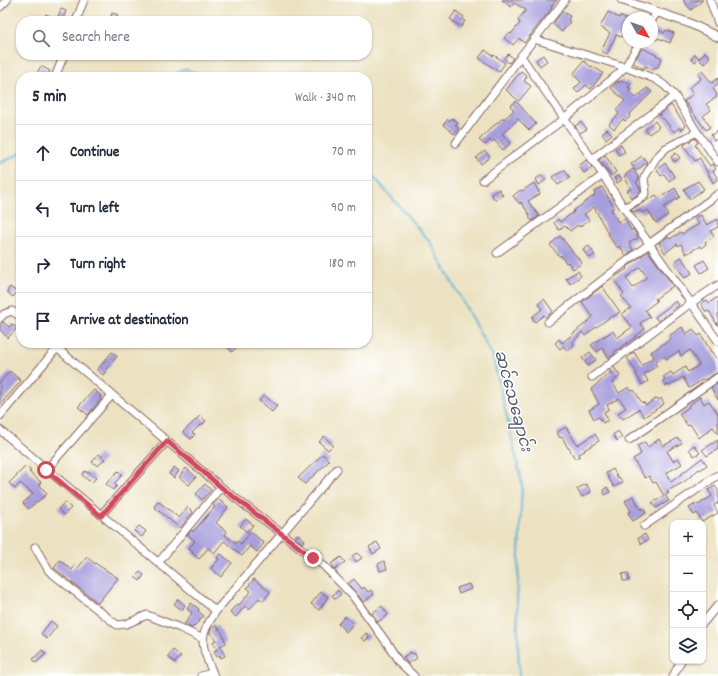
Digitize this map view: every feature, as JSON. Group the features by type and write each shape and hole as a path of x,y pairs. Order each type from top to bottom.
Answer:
{"street":[{"path":"0,6 7,0"},
{"path":"78,16 84,0"},
{"path":"456,143 565,0"},
{"path":"622,0 657,12"},
{"path":"710,0 718,24"},
{"path":"658,12 689,23 718,37"},
{"path":"534,39 625,67 664,84 675,96 697,132 718,162"},
{"path":"483,180 564,119 603,87 625,67 636,48"},
{"path":"521,56 624,208 718,341"},
{"path":"58,72 62,60"},
{"path":"592,159 675,96"},
{"path":"624,208 640,199 646,193 644,178 656,158 666,148 697,132"},
{"path":"497,253 603,175"},
{"path":"548,322 649,244 718,194"},
{"path":"592,377 691,303 718,285"},
{"path":"0,318 4,314 12,311 16,314"},
{"path":"0,416 52,348"},
{"path":"57,348 221,487 334,576 352,595 399,662 414,676"},
{"path":"629,440 718,377"},
{"path":"46,470 112,395"},
{"path":"0,430 216,611"},
{"path":"101,516 167,441"},
{"path":"201,676 213,675 204,650 203,639 204,631 216,611 337,469"},
{"path":"644,526 718,474"},
{"path":"158,563 221,487"},
{"path":"35,547 49,571 98,608 117,625 126,624 147,615 203,639"},
{"path":"706,619 718,605"},
{"path":"673,676 679,664"}],"building":[{"path":"502,0 557,0 524,43 519,38 513,45 504,38 509,33 511,34 520,23 518,20 526,10 514,3 511,7"},
{"path":"683,0 703,0 691,10"},
{"path":"61,9 66,11 64,16 58,16"},
{"path":"456,11 464,17 462,20 465,21 461,27 450,19"},
{"path":"562,12 570,16 568,20 570,22 562,32 553,24"},
{"path":"608,12 619,18 620,16 622,17 622,35 621,37 616,35 607,54 601,51 610,33 600,27"},
{"path":"112,13 118,15 118,16 111,16"},
{"path":"658,30 664,33 666,30 674,33 670,43 658,38"},
{"path":"642,48 662,58 657,68 655,67 653,70 645,66 644,69 633,63"},
{"path":"485,50 505,63 499,72 479,58"},
{"path":"705,52 710,57 704,64 699,59"},
{"path":"508,54 513,58 509,63 504,59"},
{"path":"695,54 699,58 695,62 691,59"},
{"path":"543,55 547,61 540,66 536,60"},
{"path":"584,61 591,67 592,66 603,73 591,89 586,85 578,93 574,89 581,82 573,74"},
{"path":"41,66 50,71 49,72 38,72"},
{"path":"521,71 527,76 524,81 531,86 519,101 506,90"},
{"path":"702,71 712,83 718,78 718,85 713,88 717,97 706,104 711,110 703,116 710,127 706,130 684,101 693,94 689,88 701,79 698,74"},
{"path":"622,80 624,83 626,81 631,85 628,87 631,89 629,91 636,98 647,88 652,92 629,115 630,117 625,121 623,119 614,129 609,124 619,114 616,110 625,101 611,88 618,81 619,83"},
{"path":"516,101 536,124 529,130 518,119 502,134 511,143 503,150 494,140 492,142 490,140 485,145 479,140 491,128 514,110 510,106"},
{"path":"671,105 686,126 681,130 680,127 674,132 659,115"},
{"path":"452,118 458,123 455,125 459,128 454,134 443,125 448,119 450,121"},
{"path":"655,121 659,127 649,134 645,129"},
{"path":"581,122 587,129 580,133 575,126"},
{"path":"607,129 612,134 606,139 602,134"},
{"path":"718,131 718,138 714,141 711,135"},
{"path":"695,138 698,143 695,145 710,166 713,164 716,169 713,171 718,179 713,183 700,158 695,161 684,146"},
{"path":"621,145 625,152 619,155 615,149"},
{"path":"485,151 490,157 481,164 476,158"},
{"path":"676,153 680,158 674,162 671,157"},
{"path":"605,155 616,172 611,176 599,160"},
{"path":"642,156 647,162 636,171 631,164"},
{"path":"586,160 592,167 584,173 579,166"},
{"path":"665,163 675,177 669,181 664,174 661,176 657,170"},
{"path":"633,169 639,179 636,182 641,190 637,195 631,198 627,191 631,189 624,176"},
{"path":"565,170 570,178 558,185 552,177"},
{"path":"542,175 546,180 539,185 536,179"},
{"path":"619,175 622,180 617,183 614,178"},
{"path":"698,181 704,189 690,199 684,189"},
{"path":"534,183 540,194 528,201 539,216 532,221 521,202 520,204 513,196 520,190 522,191"},
{"path":"602,187 614,207 611,209 618,222 625,219 631,230 633,229 638,238 629,243 633,250 626,256 620,246 618,248 612,241 594,207 584,214 589,220 570,231 565,226 559,230 554,223 558,219 560,222 574,212 573,211 595,195 594,192"},
{"path":"675,188 680,197 664,207 668,215 656,223 648,210 642,213 640,210 638,212 637,210 633,212 631,210 656,195 659,198"},
{"path":"499,189 503,195 495,200 491,194"},
{"path":"701,215 707,225 718,219 718,227 710,231 714,236 705,242 706,244 701,248 700,246 686,254 681,244 678,246 677,244 665,253 659,243 668,237 670,239 681,232 682,234 699,224 695,219"},
{"path":"560,236 582,263 573,269 568,262 566,263 561,255 560,257 550,245"},
{"path":"589,246 595,255 589,258 583,250"},
{"path":"648,251 673,286 655,299 657,301 645,310 650,317 640,323 645,329 614,352 615,354 609,358 602,348 597,352 591,345 613,331 617,338 632,327 622,314 631,308 621,296 624,294 613,278 627,269 626,268","holes":["640,267 647,277 633,288 626,278"]},
{"path":"681,257 692,273 685,278 674,262"},
{"path":"704,260 709,268 701,273 696,265"},
{"path":"578,271 581,276 570,284 566,278"},
{"path":"602,286 620,312 612,316 585,336 582,332 573,342 574,345 567,351 564,346 560,349 555,343 559,339 562,343 593,317 582,302"},
{"path":"10,287 16,291 16,293 13,297 7,292"},
{"path":"718,297 718,326 709,311 706,312 701,304 707,300 709,303"},
{"path":"544,299 552,312 546,317 544,315 535,322 532,317 542,309 538,304"},
{"path":"676,301 679,305 658,321 655,317"},
{"path":"3,322 9,327 12,324 16,329 8,338 0,330 0,325"},
{"path":"682,327 686,334 693,329 698,336 701,334 718,362 718,372 689,388 683,377 669,386 666,386 663,381 665,379 663,377 671,372 673,375 685,367 688,372 699,365 690,350 681,356 679,351 666,359 665,356 655,363 657,366 644,374 648,381 642,385 636,374 637,373 627,358 634,352 642,365 654,357 651,352 671,339 669,336"},
{"path":"228,348 236,348 232,352"},
{"path":"112,352 117,356 103,375 97,370"},
{"path":"590,352 596,360 588,366 582,358"},
{"path":"614,367 620,376 612,382 619,393 629,387 631,391 634,390 642,403 643,402 646,405 657,398 659,400 661,398 664,404 644,417 639,409 623,419 618,413 626,408 619,398 607,405 609,409 604,412 608,420 603,423 599,417 594,419 589,410 599,404 591,389 611,373 609,370"},
{"path":"10,371 21,381 0,405 0,382"},
{"path":"716,384 718,387 718,400 711,388"},
{"path":"94,390 101,396 101,399 88,415 78,407"},
{"path":"264,395 277,406 272,412 259,401"},
{"path":"700,397 704,404 709,401 718,414 718,434 713,427 699,438 690,424 688,426 679,414"},
{"path":"200,416 206,421 192,433 195,434 191,439 183,432"},
{"path":"566,427 577,445 595,434 599,441 584,450 585,451 579,454 580,456 575,459 562,437 560,438 557,432"},
{"path":"618,431 622,437 617,441 613,435"},
{"path":"324,436 333,445 328,450 319,442"},
{"path":"678,438 682,443 667,451 673,461 678,458 682,464 666,473 671,482 702,458 707,465 700,470 699,469 684,482 667,491 669,493 665,495 669,501 656,508 652,503 664,496 656,482 653,483 649,476 645,478 633,459 641,454 637,446 645,442 648,447 659,439 663,446"},
{"path":"718,440 718,449 707,456 702,450"},
{"path":"694,445 700,453 694,456 689,449"},
{"path":"99,454 105,459 98,466 92,462"},
{"path":"323,454 329,461 305,484 298,478"},
{"path":"26,466 31,471 29,472 41,482 39,484 47,494 28,509 23,503 33,494 20,483 15,489 9,483"},
{"path":"174,467 179,471 174,478 169,474"},
{"path":"186,468 196,477 189,485 179,477"},
{"path":"613,469 618,478 619,477 623,482 614,487 606,473"},
{"path":"85,471 88,473 89,472 96,478 92,482 82,475"},
{"path":"118,471 122,475 114,484 117,486 113,490 106,484"},
{"path":"205,484 211,490 202,500 196,494"},
{"path":"586,484 591,492 582,497 577,489"},
{"path":"715,486 718,490 718,505 717,503 714,505 718,513 706,520 701,520 697,513 694,515 689,508 697,503 698,505 712,496 708,490"},
{"path":"607,487 610,492 605,495 603,490"},
{"path":"633,496 641,510 643,508 646,513 633,521 628,513 631,511 625,501"},
{"path":"218,499 228,507 216,523 227,532 225,535 236,543 238,541 241,544 251,532 264,543 257,552 250,546 242,556 224,541 214,553 208,548 199,559 192,553 193,551 189,548 195,541 188,535 191,530 193,532 215,507 213,505"},
{"path":"158,501 179,518 188,507 193,512 180,528 154,507"},
{"path":"65,502 71,508 64,515 58,509"},
{"path":"246,519 253,525 247,532 240,526"},
{"path":"139,526 146,531 142,537 134,531"},
{"path":"298,534 305,540 302,543 295,538"},
{"path":"645,534 648,540 641,544 638,538"},
{"path":"377,542 381,549 373,554 369,547"},
{"path":"317,548 322,553 319,556 313,551"},
{"path":"357,553 362,558 356,562 352,556"},
{"path":"221,554 232,563 221,577 211,568 219,559 217,558"},
{"path":"87,557 95,564 118,578 98,603 54,568 60,560 72,570 75,565 78,568"},
{"path":"341,557 345,562 335,570 331,564"},
{"path":"384,561 387,569 380,571 378,564"},
{"path":"140,572 144,575 140,581 135,577"},
{"path":"628,573 629,581 623,581 622,574"},
{"path":"254,579 270,592 263,601 259,598 249,610 245,606 236,617 230,612 237,604 239,605 251,591 247,588"},
{"path":"354,579 362,589 364,587 368,592 371,590 374,594 364,602 348,584"},
{"path":"469,584 471,589 459,594 457,588"},
{"path":"338,590 341,594 336,599 332,596"},
{"path":"321,592 328,597 319,610 311,604"},
{"path":"178,599 185,605 182,610 174,604"},
{"path":"191,603 199,609 198,611 204,616 192,628 184,625 192,613 187,609"},
{"path":"382,606 388,615 378,622 372,613"},
{"path":"345,616 353,624 346,632 338,624"},
{"path":"51,621 57,626 47,639 41,634"},
{"path":"216,625 222,633 226,643 220,646 225,656 221,658 220,655 217,657 214,651 217,650 213,642 216,640 210,633 211,629"},
{"path":"366,633 370,636 365,641 361,638"},
{"path":"42,650 46,654 36,663 33,659"},
{"path":"173,650 181,656 175,663 168,657"},
{"path":"411,652 412,654 414,653 417,658 408,664 403,657"}],"waterway":[{"name":"ဆင်သေချောင်း","path":"179,72 185,69 195,72"},
{"name":"ဆင်သေချောင်း","path":"0,163 16,155"},
{"name":"ဆင်သေချောင်း","path":"372,175 430,242 493,357 522,483 517,603 519,676"}],"route":[{"path":"46,470 101,516 167,441 221,487 313,558"}]}
